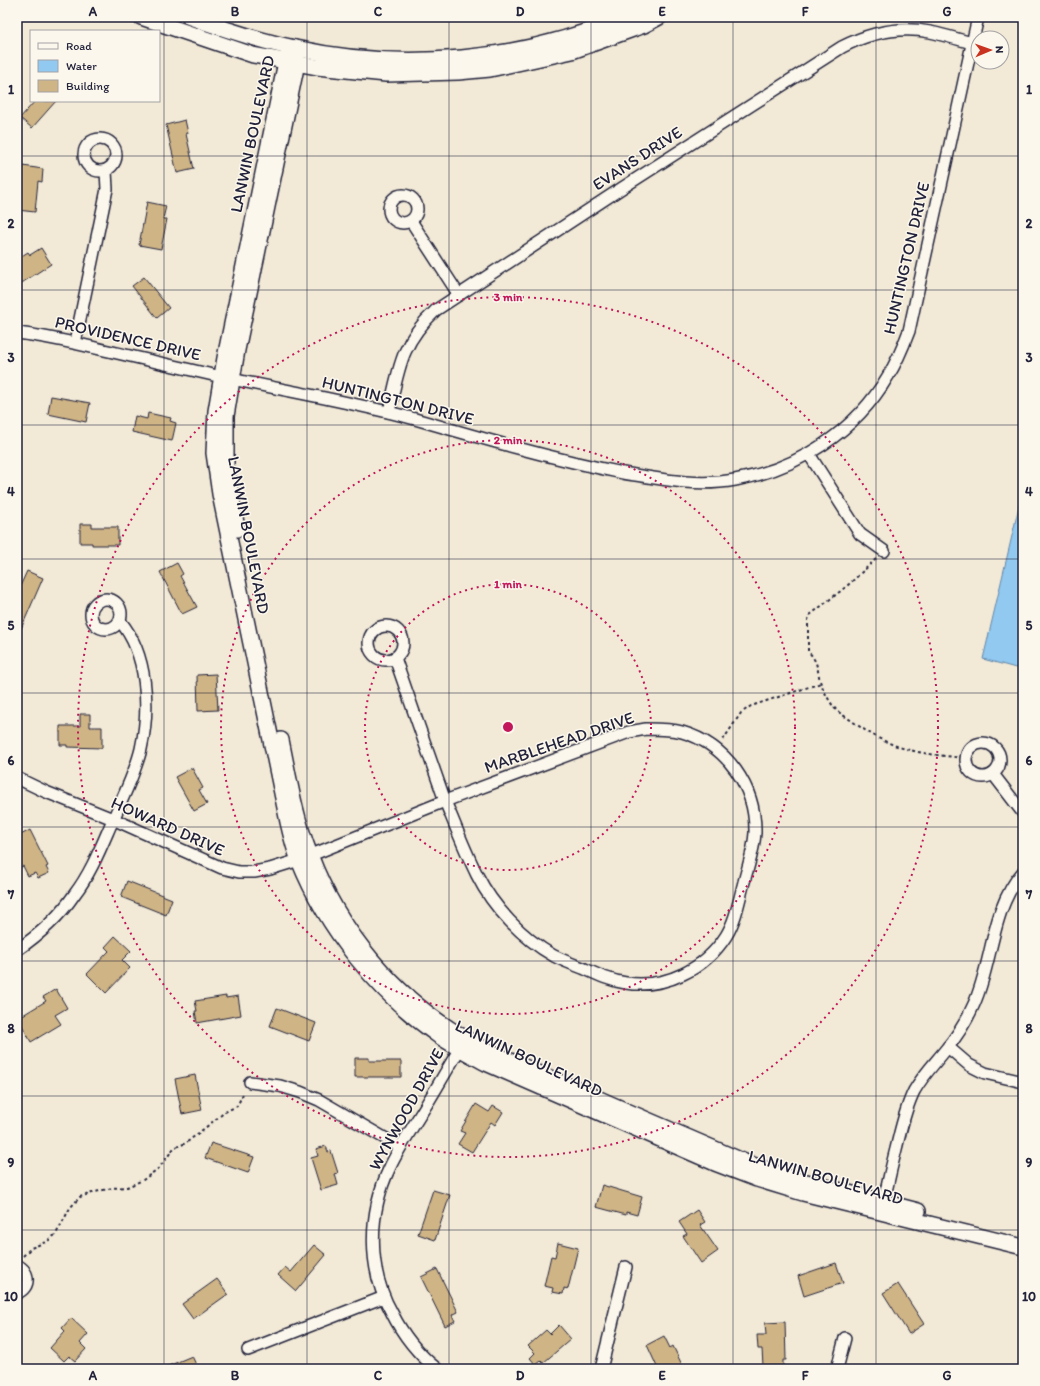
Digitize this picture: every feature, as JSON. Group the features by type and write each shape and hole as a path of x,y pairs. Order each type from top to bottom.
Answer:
{"street":[{"path":"141,17 253,55 291,63 386,74 458,72 490,69 572,51 644,25 659,17"},
{"path":"190,17 258,39 294,48 326,54 386,61 457,59 488,56 568,38 605,26 625,17"},
{"name":"HUNTINGTON DRIVE","path":"975,30 978,17"},
{"name":"EVANS DRIVE","path":"389,412 399,366 406,349 422,322 436,310 622,188 851,43 882,33 909,30 929,32 970,42"},
{"name":"LANWIN BOULEVARD","path":"294,48 288,54 291,63 227,378 216,410 214,453 220,494 288,822 305,858 311,887 337,931 360,963 386,991 413,1016 439,1036 463,1044 486,1063 756,1179 803,1193 882,1207 1023,1237"},
{"name":"HUNTINGTON DRIVE","path":"227,378 389,412 586,466 680,482 706,483 733,480 760,475 785,466 809,454 832,439 855,419 873,399 888,377 901,353 909,331 970,52"},
{"path":"75,343 107,189 106,171"},
{"path":"411,221 459,295"},
{"name":"PROVIDENCE DRIVE","path":"17,334 36,335 75,343 227,378"},
{"path":"809,454 860,534 884,551"},
{"path":"17,950 39,934 58,916 74,895 89,871 134,771 141,750 145,728 146,705 144,683 140,660 133,639 120,620"},
{"path":"395,658 445,801"},
{"name":"MARBLEHEAD DRIVE","path":"305,858 445,801 629,732 665,729 682,732 698,738 717,750 729,761 738,773 748,794 754,815 755,834 753,848 734,919 717,948 708,958 692,970 662,982 633,984 610,980 555,956 534,942 508,919 484,888 477,875 445,801"},
{"path":"986,743 991,745 998,752 1000,758 999,764 993,774 984,777 971,773 966,764 966,758 968,752 975,745 986,743"},
{"path":"993,774 1023,813"},
{"name":"HOWARD DRIVE","path":"17,778 222,868 239,872 254,872 270,869 305,858"},
{"path":"882,1207 906,1111 914,1092 926,1072 948,1047 960,1030 974,1004 982,984 1001,911 1009,892 1023,872"},
{"name":"WYNWOOD DRIVE","path":"438,1369 414,1347 400,1328 384,1297 374,1258 374,1235 376,1212 387,1174 400,1147 463,1044"},
{"path":"948,1047 969,1065 985,1072 1023,1082"},
{"path":"250,1082 280,1086 319,1100 400,1147"},
{"name":"LANWIN BOULEVARD","path":"882,1207 1023,1247"},
{"path":"17,1265 22,1267 28,1278 26,1287 17,1294"},
{"path":"601,1369 626,1267"},
{"path":"248,1350 384,1297"},
{"path":"837,1369 845,1338"}],"path":[{"path":"884,551 847,586 810,615 808,620 808,651 815,658 821,683 834,707 858,726 886,743 912,752 936,756 966,758"},
{"path":"717,750 741,712 751,706 821,683"},
{"path":"17,1265 22,1256 31,1248 48,1241 56,1234 70,1208 80,1198 95,1192 112,1188 127,1187 143,1180 159,1168 174,1148 186,1143 215,1118 237,1106 250,1082"}],"water":[{"path":"1023,489 1023,670 983,659"}],"building":[{"path":"34,102 55,102 32,128 20,118"},
{"path":"185,120 188,133 186,134 194,169 177,173 166,125"},
{"path":"23,166 43,169 42,182 38,181 35,212 17,210 20,178 22,178"},
{"path":"147,202 166,206 163,219 167,219 161,249 139,245"},
{"path":"41,248 51,264 17,286 17,259 28,252 30,255"},
{"path":"144,277 169,308 157,318 132,286"},
{"path":"51,396 90,403 86,422 48,414"},
{"path":"148,413 171,418 170,421 176,423 172,441 132,432 135,416 147,419"},
{"path":"80,524 92,524 92,527 118,527 118,545 92,545 92,543 80,543"},
{"path":"177,563 183,574 180,576 197,607 182,614 160,572"},
{"path":"27,571 43,578 17,638 17,593"},
{"path":"216,674 218,710 198,711 197,675"},
{"path":"80,714 90,714 90,727 102,727 102,748 67,747 67,745 60,745 60,726 80,726"},
{"path":"192,768 203,788 199,790 207,804 194,811 175,777"},
{"path":"30,830 48,866 46,867 49,873 38,878 35,873 28,876 23,866 17,869 17,837"},
{"path":"127,881 172,899 166,915 121,897"},
{"path":"115,936 131,951 122,960 130,968 106,993 87,974 109,951 105,947"},
{"path":"56,989 67,1008 55,1015 61,1024 31,1042 18,1018 46,1001 43,997"},
{"path":"226,996 226,998 238,996 241,1015 197,1023 195,1001"},
{"path":"277,1008 316,1023 309,1041 270,1026"},
{"path":"355,1058 369,1058 369,1061 401,1061 401,1077 355,1077"},
{"path":"195,1075 202,1110 182,1114 175,1079"},
{"path":"476,1104 489,1112 493,1106 503,1112 495,1125 491,1122 472,1152 458,1144 465,1133 460,1131"},
{"path":"211,1143 254,1157 248,1173 205,1158"},
{"path":"326,1146 328,1152 331,1151 338,1173 335,1174 338,1185 321,1190 311,1158 318,1156 316,1149"},
{"path":"602,1185 642,1197 637,1215 626,1212 626,1215 596,1207"},
{"path":"433,1190 450,1195 435,1240 418,1234"},
{"path":"697,1210 705,1222 700,1225 718,1251 701,1263 683,1236 687,1234 679,1222"},
{"path":"558,1243 578,1248 568,1289 564,1288 563,1294 552,1292 553,1288 544,1286 551,1256 555,1257"},
{"path":"314,1245 326,1255 296,1291 278,1275 285,1267 291,1272"},
{"path":"836,1263 843,1283 804,1296 798,1276"},
{"path":"437,1269 458,1312 452,1315 455,1321 445,1326 421,1277"},
{"path":"217,1279 228,1294 193,1319 182,1304"},
{"path":"898,1284 924,1324 909,1334 883,1293"},
{"path":"71,1318 88,1334 80,1343 86,1349 75,1361 69,1356 64,1361 50,1348 65,1331 62,1328"},
{"path":"785,1322 786,1360 783,1360 783,1366 763,1366 762,1349 758,1349 757,1335 766,1335 765,1323"},
{"path":"559,1325 571,1339 543,1363 541,1361 536,1365 530,1358 535,1353 528,1346 546,1330 550,1334"},
{"path":"664,1336 670,1348 673,1346 684,1369 658,1369 647,1345"},
{"path":"192,1356 198,1369 161,1369"}]}
